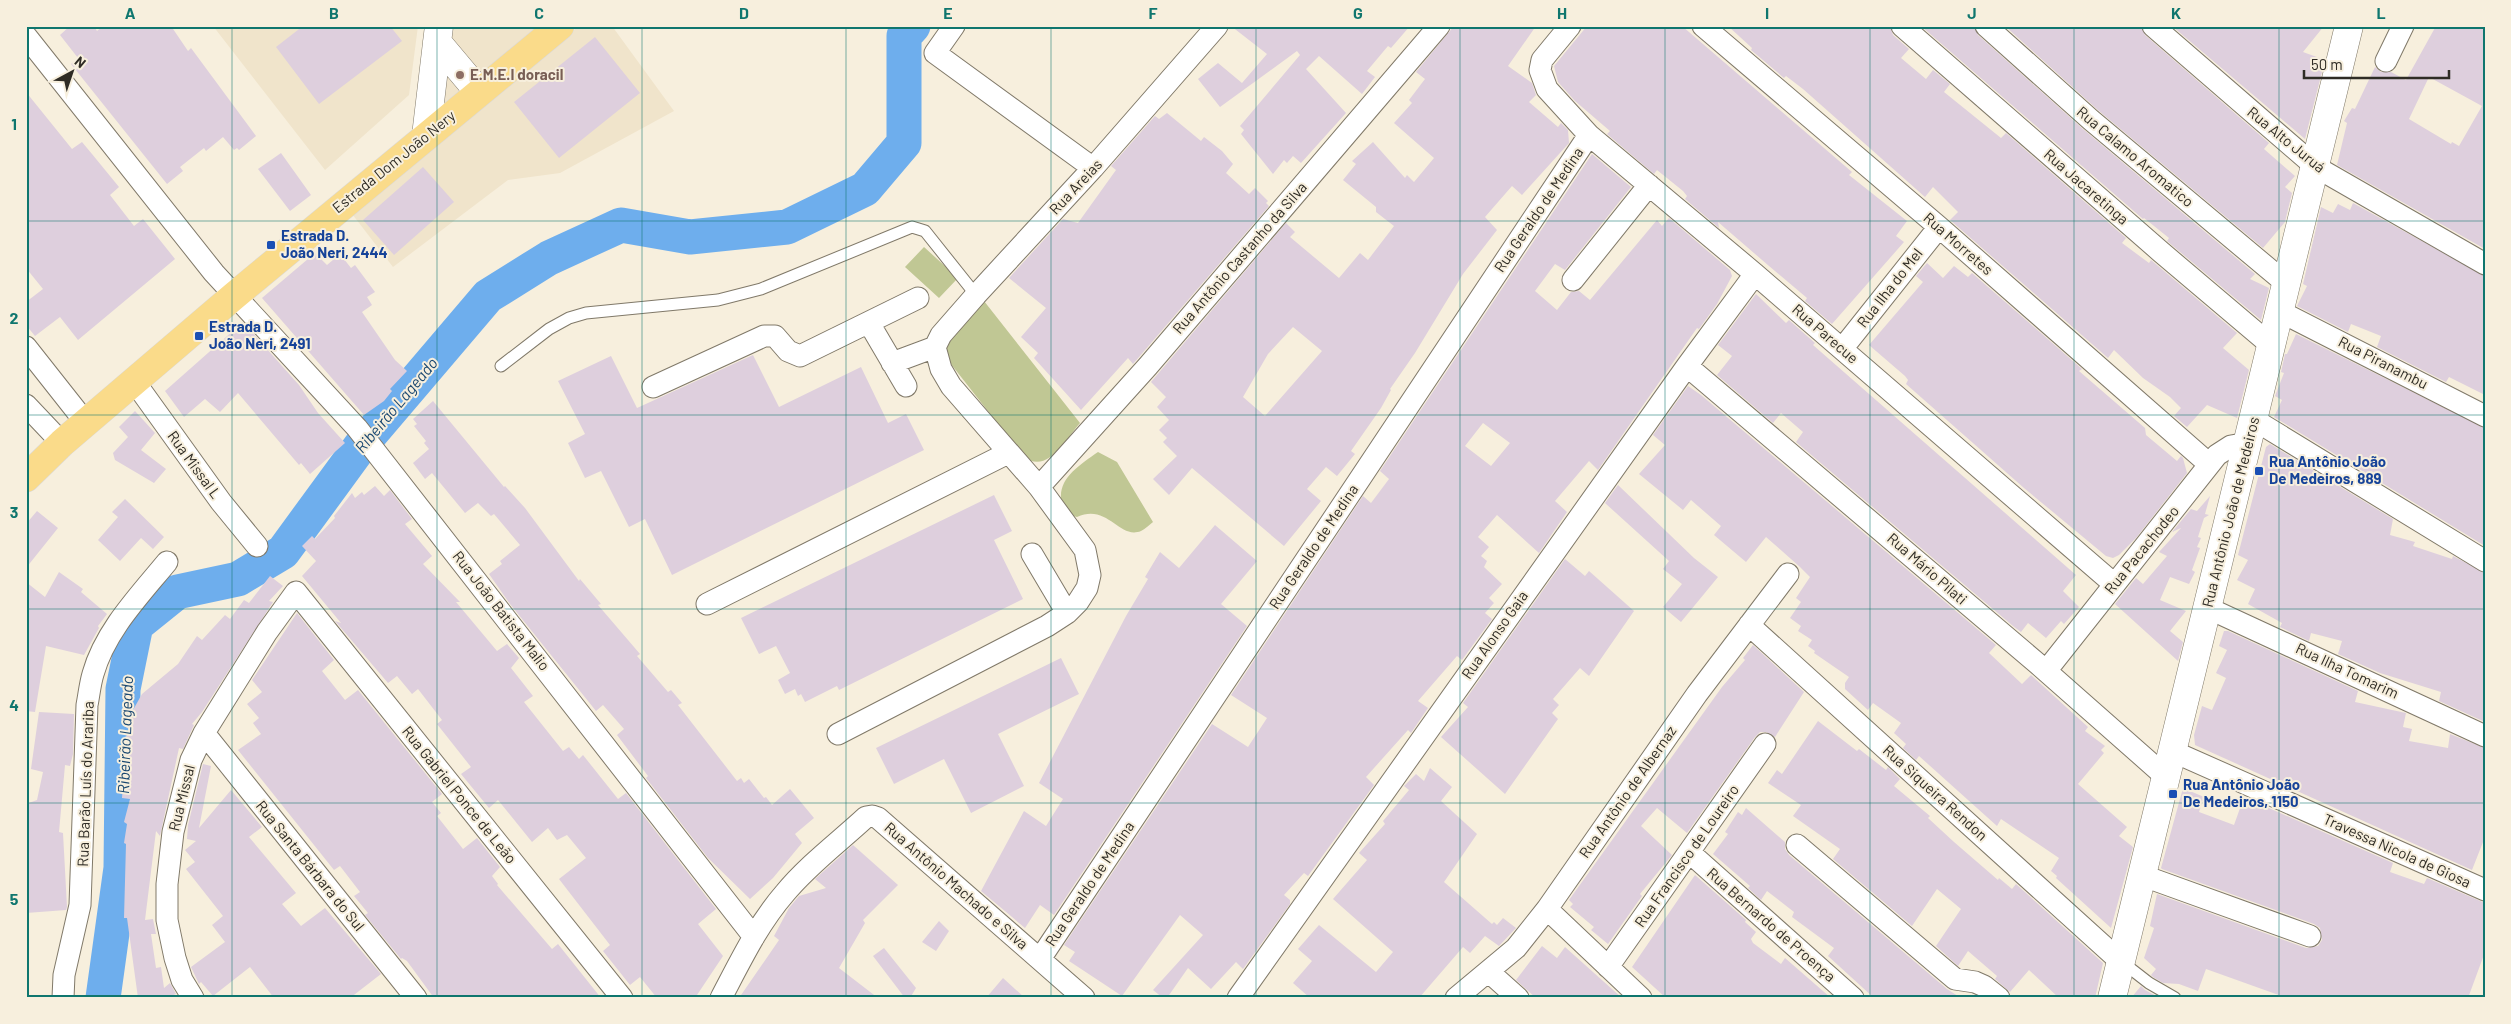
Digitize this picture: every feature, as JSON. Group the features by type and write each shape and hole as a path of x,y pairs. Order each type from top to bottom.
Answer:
{"main road":[{"name":"Estrada Dom João Nery","path":"40,460 86,424 234,296 560,26"}],"street":[{"path":"954,26 935,54 1093,168"},
{"name":"Rua Areias","path":"935,348 941,336 976,295 1093,168 1217,26"},
{"name":"Rua Antônio Castanho da Silva","path":"1039,487 1148,366 1439,26"},
{"name":"Rua Parecue","path":"1570,26 1542,60 1540,70 1542,80 1547,89 1589,135 1755,274 2114,584"},
{"name":"Rua Morretes","path":"1703,26 1939,227 2209,464"},
{"name":"Rua Jacaretinga","path":"1902,26 2161,252 2272,346"},
{"name":"Rua Calamo Aromatico","path":"1986,26 2091,120 2288,285"},
{"name":"Rua Alto Juruá","path":"2153,26 2316,168 2485,264"},
{"path":"2386,61 2403,26"},
{"name":"Rua Antônio João de Medeiros","path":"2112,998 2168,763 2288,285 2316,168 2344,30"},
{"path":"438,34 479,92"},
{"path":"426,136 438,34"},
{"name":"Rua João Batista Malio","path":"26,36 214,273 357,428 380,456 754,937"},
{"name":"Rua Geraldo de Medina","path":"1040,958 1589,135"},
{"path":"1573,280 1649,185"},
{"name":"Rua Ilha do Mel","path":"1842,349 1939,227"},
{"name":"Rua Alonso Gaia","path":"1238,998 1686,366 1755,274"},
{"path":"653,386 764,336 775,336 788,352 800,356 918,298"},
{"name":"Rua Piranambu","path":"2281,312 2485,416"},
{"path":"869,323 906,386"},
{"path":"26,347 86,424"},
{"path":"838,734 1047,626 1067,613 1078,602 1087,588 1090,575 1084,550 1039,487 951,386 941,369 935,348 892,363"},
{"name":"Rua Mário Pilati","path":"1686,366 2046,672 2168,763"},
{"name":"Rua Missal L","path":"134,381 221,502 257,546"},
{"path":"26,405 40,460"},
{"path":"2250,431 2485,561"},
{"name":"Rua Pacachodeo","path":"2046,672 2209,464 2223,450 2250,431"},
{"path":"707,604 1008,453"},
{"path":"1032,554 1067,613"},
{"name":"Rua Barão Luís do Arariba","path":"63,998 64,975 80,904 87,705 93,673 106,645 128,609 167,562"},
{"name":"Rua Antônio de Albernaz","path":"1456,998 1516,948 1546,909 1697,694 1788,574"},
{"name":"Rua Gabriel Ponce de Leão","path":"278,616 294,589 622,998"},
{"name":"Rua Ilha Tomarim","path":"2208,608 2485,736"},
{"name":"Rua Missal","path":"193,998 182,980 167,920 167,884 173,832 191,760 204,733 278,616"},
{"name":"Rua Siqueira Rendon","path":"1749,625 2120,961"},
{"name":"Rua Santa Bárbara do Sul","path":"204,733 416,998"},
{"name":"Rua Francisco de Loureiro","path":"1608,967 1765,744"},
{"name":"Travessa Nicola de Giosa","path":"2168,763 2485,890"},
{"name":"Rua Antônio Machado e Silva","path":"754,937 783,894 800,876 866,818 872,816 878,818 1084,998"},
{"path":"1797,845 1955,979 1975,982 1984,986 1998,998"},
{"name":"Rua Bernardo de Proença","path":"1688,852 1853,998"},
{"path":"2141,875 2310,936"},
{"path":"1546,909 1641,998"},
{"path":"721,998 754,937"},
{"path":"1489,972 1518,998"}],"lane":[{"path":"501,366 569,318 586,313 718,300 761,288 912,227 925,231 976,295"},
{"path":"2120,961 2149,983 2175,998"}],"shaded area":[{"path":"213,26 418,26 409,95 325,170"},
{"name":"E.M.E.I doracil","path":"436,26 550,26 426,124"},
{"path":"579,26 612,26 674,111 560,173 508,180 393,267 349,210"}],"green space":[{"path":"924,247 958,278 939,298 905,267"},
{"path":"984,301 1080,423 1062,446 1048,459 1040,462 1032,461 1023,456 947,359 945,347"},
{"path":"1098,452 1117,462 1153,522 1141,531 1126,531 1097,515 1088,514 1077,517 1066,514 1061,494 1063,485 1067,478 1081,464"}],"building":[{"path":"70,26 94,26 97,31 103,26 171,26 188,51 191,48 256,136 239,150 237,148 234,150 223,137 206,151 204,148 180,167 183,171 167,184 71,64 78,58 60,35"},
{"path":"303,26 390,26 402,41 319,104 276,47"},
{"path":"1231,26 1410,26 1391,48 1388,46 1367,71 1375,77 1362,94 1319,56 1306,69 1346,113 1301,163 1293,156 1287,163 1284,160 1273,174 1241,134 1244,130 1240,126 1300,55 1297,51 1220,107 1198,79 1218,63 1242,83 1267,54"},
{"path":"1454,26 1536,26 1508,66 1532,83 1536,95 1529,102 1558,127 1561,123 1568,130 1569,143 1522,195 1512,186 1485,217 1497,230 1463,274 1415,353 1390,389 1381,408 1351,451 1355,454 1337,476 1326,467 1307,489 1321,501 1284,546 1192,468 1169,495 1153,479 1177,456 1163,442 1167,438 1159,430 1169,420 1157,407 1166,397 1151,382 1286,223 1295,232 1290,237 1339,278 1360,253 1368,260 1394,226 1376,212 1376,207 1343,180 1356,164 1352,161 1373,142 1405,178 1407,175 1414,182 1434,158 1394,123 1412,103 1409,100 1425,79 1416,72","holes":["1293,327 1322,351 1265,416 1243,397 1268,354"]},
{"path":"1587,26 1682,26 1852,172 1849,175 1907,221 1896,236 1904,242 1832,324 1805,301 1807,298 1718,222 1719,228 1685,199 1687,196 1683,191 1657,170 1654,174 1607,134 1610,131 1575,101 1558,82 1554,66"},
{"path":"1728,26 1890,26 1893,35 1909,49 1901,58 1926,79 1933,70 1950,84 1944,92 2001,138 2006,133 2126,238 2122,243 2149,263 2151,260 2237,333 2223,348 2249,370 2237,418 2207,405 2187,427 2174,416 2181,408 2170,397 2143,378 2114,350 2108,358 1950,220 1958,212 1933,187 1925,197 1803,89 1786,76 1784,78 1751,50 1752,48"},
{"path":"1921,26 1974,26 1978,35 2083,129 2255,274 2250,279 2269,288 2261,320 2167,241 2169,238 2143,219"},
{"path":"2005,26 2141,26 2145,35 2269,143 2264,149 2295,176 2285,187 2292,193 2285,222 2263,248 2099,111"},
{"path":"2172,26 2324,26 2303,52 2325,60 2305,139"},
{"path":"2436,26 2485,26 2485,249 2337,165 2347,123 2344,121 2352,108 2355,109 2375,67 2381,72 2391,72 2406,80","holes":["2429,77 2482,106 2459,146 2452,142 2451,144 2409,119"]},
{"path":"595,37 640,93 559,158 514,102"},
{"path":"26,92 72,149 82,142 119,187 110,195 134,226 143,219 175,259 78,340 60,317 35,336 26,325 26,302 43,289 26,268"},
{"path":"1167,113 1201,141 1204,137 1222,151 1233,164 1226,173 1249,194 1255,188 1268,201 1266,203 1269,206 1133,364 1128,358 1081,410 1034,358 1038,353 1021,337 1046,308 1009,278 1063,219 1078,223 1116,170 1111,166 1155,116 1159,119"},
{"path":"281,153 311,195 290,211 258,169"},
{"path":"1592,154 1631,187 1565,270 1555,264 1535,291 1557,310 1571,292 1579,291 1590,300 1657,220 1662,226 1669,218 1730,270 1732,276 1717,304 1699,329 1697,328 1598,470 1589,461 1555,501 1567,512 1539,553 1497,515 1478,537 1489,547 1481,556 1487,561 1484,567 1502,584 1489,598 1494,603 1485,613 1492,619 1462,660 1457,656 1418,701 1428,708 1411,733 1408,730 1366,777 1374,785 1308,876 1304,873 1284,895 1290,900 1290,904 1243,969 1236,962 1211,989 1188,968 1167,998 1163,998 1153,990 1203,935 1180,915 1122,996 1069,961 1075,952 1064,945 1212,724 1248,747 1267,718 1231,695 1363,496 1371,503 1389,479 1380,471","holes":["1483,423 1510,443 1491,466 1465,446"]},
{"path":"423,167 454,202 394,255 363,220"},
{"path":"2353,203 2485,276 2485,395 2449,377 2446,382 2377,347 2381,336 2351,324 2348,332 2297,306 2307,286 2303,284 2321,207 2333,213 2338,204 2350,210"},
{"path":"315,253 327,265 340,254 351,268 355,265 375,292 367,297 372,305 362,312 395,360 407,371 390,389 392,391 384,401 364,415 262,298"},
{"path":"1927,263 1943,278 1954,266 1968,277 1972,273 2082,369 2079,371 2145,428 2146,435 2177,461 2181,456 2183,458 2187,473 2136,538 2119,555 2113,558 2106,556 2024,488 1906,384 1908,380 1905,376 1869,345 1923,282 1916,276"},
{"path":"1756,294 1786,323 1789,320 1815,343 1813,345 2076,575 2063,591 2079,607 2064,624 2061,621 2046,638 2028,623 2021,632 1796,442 1803,432 1781,413 1773,423 1717,375 1732,356 1718,345"},
{"path":"243,322 299,385 318,413 345,443 310,474 301,463 299,465 238,393 220,412 205,399 184,417 165,391"},
{"path":"2296,334 2485,428 2485,546 2274,417 2282,400 2275,396 2284,373 2281,372 2285,354 2287,354"},
{"path":"753,355 779,407 861,367 888,423 906,414 924,450 672,575 645,519 629,527 601,471 585,478 568,443 585,434 558,381 611,356 637,408"},
{"path":"1688,386 1996,645 1989,653 2022,684 2031,675 2088,727 2085,731 2105,746 2101,750 2104,753 2078,784 2127,827 2119,836 2133,847 2111,928 2056,878 2057,876 2051,871 2059,858 2001,819 1997,826 1919,756 1916,760 1903,748 1906,744 1894,733 1901,723 1873,703 1868,710 1845,689 1845,683 1849,677 1814,653 1815,651 1808,646 1812,640 1798,631 1801,626 1790,618 1801,602 1796,598 1810,577 1800,567 1766,537 1746,562 1714,535 1721,526 1691,500 1683,510 1639,474 1665,445 1653,435"},
{"path":"433,401 504,487 525,508 579,581 580,579 601,604 598,605 640,654 637,656 668,692 671,690 682,703 678,705 737,781 741,778 744,783 749,779 772,805 790,789 814,818 795,834 802,843 773,878 750,899 708,858 646,778 648,776 617,735 624,729 603,705 596,711 510,604 489,574 502,564 500,561 520,545 494,514 491,516 478,503 465,513 432,473 425,479 413,463 429,449 424,443 426,441 414,426 417,424 413,419"},
{"path":"135,411 155,433 141,450 166,469 154,483 115,460 113,453 128,437 119,427"},
{"path":"2270,444 2393,519 2390,535 2415,542 2413,546 2452,559 2453,556 2485,573 2485,722 2439,701 2441,692 2380,673 2338,654 2342,641 2311,633 2309,641 2280,627 2282,623 2248,604 2255,589 2237,580 2248,560 2238,555 2266,447"},
{"path":"1618,485 1694,558 1718,577 1681,622 1663,607 1682,584 1663,569 1669,561 1605,503"},
{"path":"375,486 384,496 390,490 412,519 405,524 432,556 423,564 460,602 456,602 497,651 507,644 519,658 511,668 533,696 524,702 563,751 569,747 579,759 583,755 618,799 626,793 716,909 698,924 723,956 695,998 657,998 640,977 630,985 603,951 610,945 559,879 586,858 567,835 557,840 548,828 532,842 498,800 489,808 461,774 471,767 437,724 442,720 418,689 412,694 397,676 388,683 335,621 341,623 302,576 316,561 302,546 312,536 315,539 335,518 334,516 352,493 355,498 362,492 364,495"},
{"path":"994,495 1012,531 994,540 1023,599 839,690 837,686 805,702 801,694 798,696 795,689 785,694 778,680 790,673 776,646 759,654 741,618"},
{"path":"2210,496 2205,514 2209,515 2204,518 2198,537 2201,538 2197,547 2200,548 2192,570 2195,572 2189,584 2170,577 2160,600 2186,611 2170,631 2183,642 2178,661 2115,604 2136,578 2143,584 2167,556 2159,552 2181,528 2172,532 2191,509 2197,511"},
{"path":"125,499 164,537 153,549 141,538 120,561 98,540 118,517 112,512"},
{"path":"37,511 58,528 26,568 26,524"},
{"path":"1215,525 1257,561 1221,604 1247,626 1054,915 1040,905 1025,928 981,891 1024,811 1046,826 1063,799 1039,783 1126,616 1148,579 1145,577 1160,552 1179,568"},
{"path":"1565,559 1585,576 1589,571 1634,611 1589,676 1580,668 1553,699 1559,705 1552,713 1558,719 1505,794 1441,737 1468,707 1463,703"},
{"path":"59,572 83,589 81,592 107,614 98,626 99,628 84,655 46,646 35,712 26,711 26,582 45,597"},
{"path":"270,576 283,586 269,601 273,602 202,712 192,724 194,725 183,749 179,748 160,836 156,831 145,920 153,919 156,934 151,934 156,968 161,967 164,988 170,983 176,994 166,998 138,998 127,918 124,918 126,844 124,843 127,824 124,822 130,799 122,798 125,758 119,755 129,729 124,726 142,694 178,664 197,636 202,640 225,615 230,619 244,600 249,603"},
{"path":"297,613 334,660 322,671 345,700 358,690 442,794 432,802 441,813 437,816 463,849 477,838 500,867 492,876 497,885 552,949 558,944 601,998 434,998 407,961 401,959 365,915 368,913 354,896 360,892 340,866 334,870 238,750 261,734 253,723 259,718 247,704 262,692 252,680"},
{"path":"2224,631 2228,631 2358,691 2355,702 2406,713 2403,727 2412,729 2409,741 2448,748 2450,734 2485,748 2485,837 2472,870 2195,745 2194,735 2202,706 2212,710 2226,678 2216,673 2227,650 2219,646"},
{"path":"1753,645 1804,692 1775,737 1766,732 1760,732 1755,737 1687,833 1657,808 1641,826 1672,855 1640,894 1642,896 1608,944 1591,930 1594,927 1570,907 1573,904 1569,900 1722,687 1745,660 1743,658"},
{"path":"1061,658 1079,694 998,734 1024,786 971,813 944,759 894,784 876,748"},
{"path":"39,712 74,714 73,754 70,766 65,765 59,832 63,833 67,907 66,910 26,913 26,804 37,800 43,772 31,769"},
{"path":"1818,721 1857,751 1859,749 1886,770 1888,767 1900,779 1894,786 1930,816 1928,818 1954,842 1998,880 1999,878 2012,889 2016,884 2103,963 2095,998 2059,998 2029,970 2010,992 1995,979 1997,976 1968,951 1958,966 1936,946 1961,909 1937,889 1912,926 1833,859 1840,849 1793,816 1801,805 1768,783 1777,770 1782,774"},
{"path":"203,764 211,766 199,828 231,790 262,827 249,837 296,893 282,904 301,926 325,908 381,974 350,998 274,998 250,967 213,996 201,982 199,984 191,967 225,942 212,925 223,916 186,869 195,862 185,850 196,841 187,839 188,825"},
{"path":"1430,768 1452,787 1441,801 1477,834 1444,882 1492,924 1494,922 1497,925 1503,918 1516,928 1499,946 1485,936 1470,953 1463,947 1419,998 1310,998 1293,983 1312,961 1298,949 1319,925 1376,972 1393,952 1333,899 1367,860 1359,853 1385,824 1383,821 1409,790 1404,786 1416,774 1424,781"},
{"path":"2183,788 2204,797 2199,812 2234,825 2244,797 2393,863 2390,872 2424,884 2427,878 2485,903 2485,952 2468,998 2287,998 2206,969 2198,991 2179,984 2163,983 2153,977 2151,975 2156,969 2144,958 2154,928 2150,926 2157,894 2306,948 2318,946 2322,940 2320,928 2314,924 2161,868"},
{"path":"1746,808 1785,842 1785,849 1789,855 1947,989 1961,998 1874,998 1828,956 1834,948 1792,917 1794,912 1767,891 1761,900 1748,888 1750,886 1713,854 1728,834 1725,832 1738,812 1742,815"},
{"path":"853,845 898,885 863,920 865,923 839,968 878,998 739,998 779,940 774,936 789,908 799,896 826,888 815,879"},
{"path":"1695,875 1746,920 1745,922 1756,932 1751,939 1753,943 1781,964 1785,958 1831,998 1666,998 1632,967"},
{"path":"939,921 949,931 936,951 922,942"},
{"path":"1542,946 1557,958 1565,947 1622,998 1536,998 1516,980"},
{"path":"884,948 916,988 910,998 905,998 873,956"},
{"path":"1003,978 1025,998 986,998"},
{"path":"2141,986 2145,990 2160,998 2131,998"}],"waterway":[{"name":"Ribeirão Lageado","path":"103,998 121,868 123,689 136,625 177,592 238,579 283,552 362,444 488,296 549,258 621,225 690,237 787,227 865,189 904,143 904,36 913,26"}],"place":[{"name":"E.M.E.I doracil","path":"460,75"},
{"name":"Estrada D. João Neri, 2444","path":"271,245"},
{"name":"Estrada D. João Neri, 2491","path":"199,336"},
{"name":"Rua Antônio João De Medeiros, 889","path":"2259,471"},
{"name":"Rua Antônio João De Medeiros, 1150","path":"2173,794"}]}
